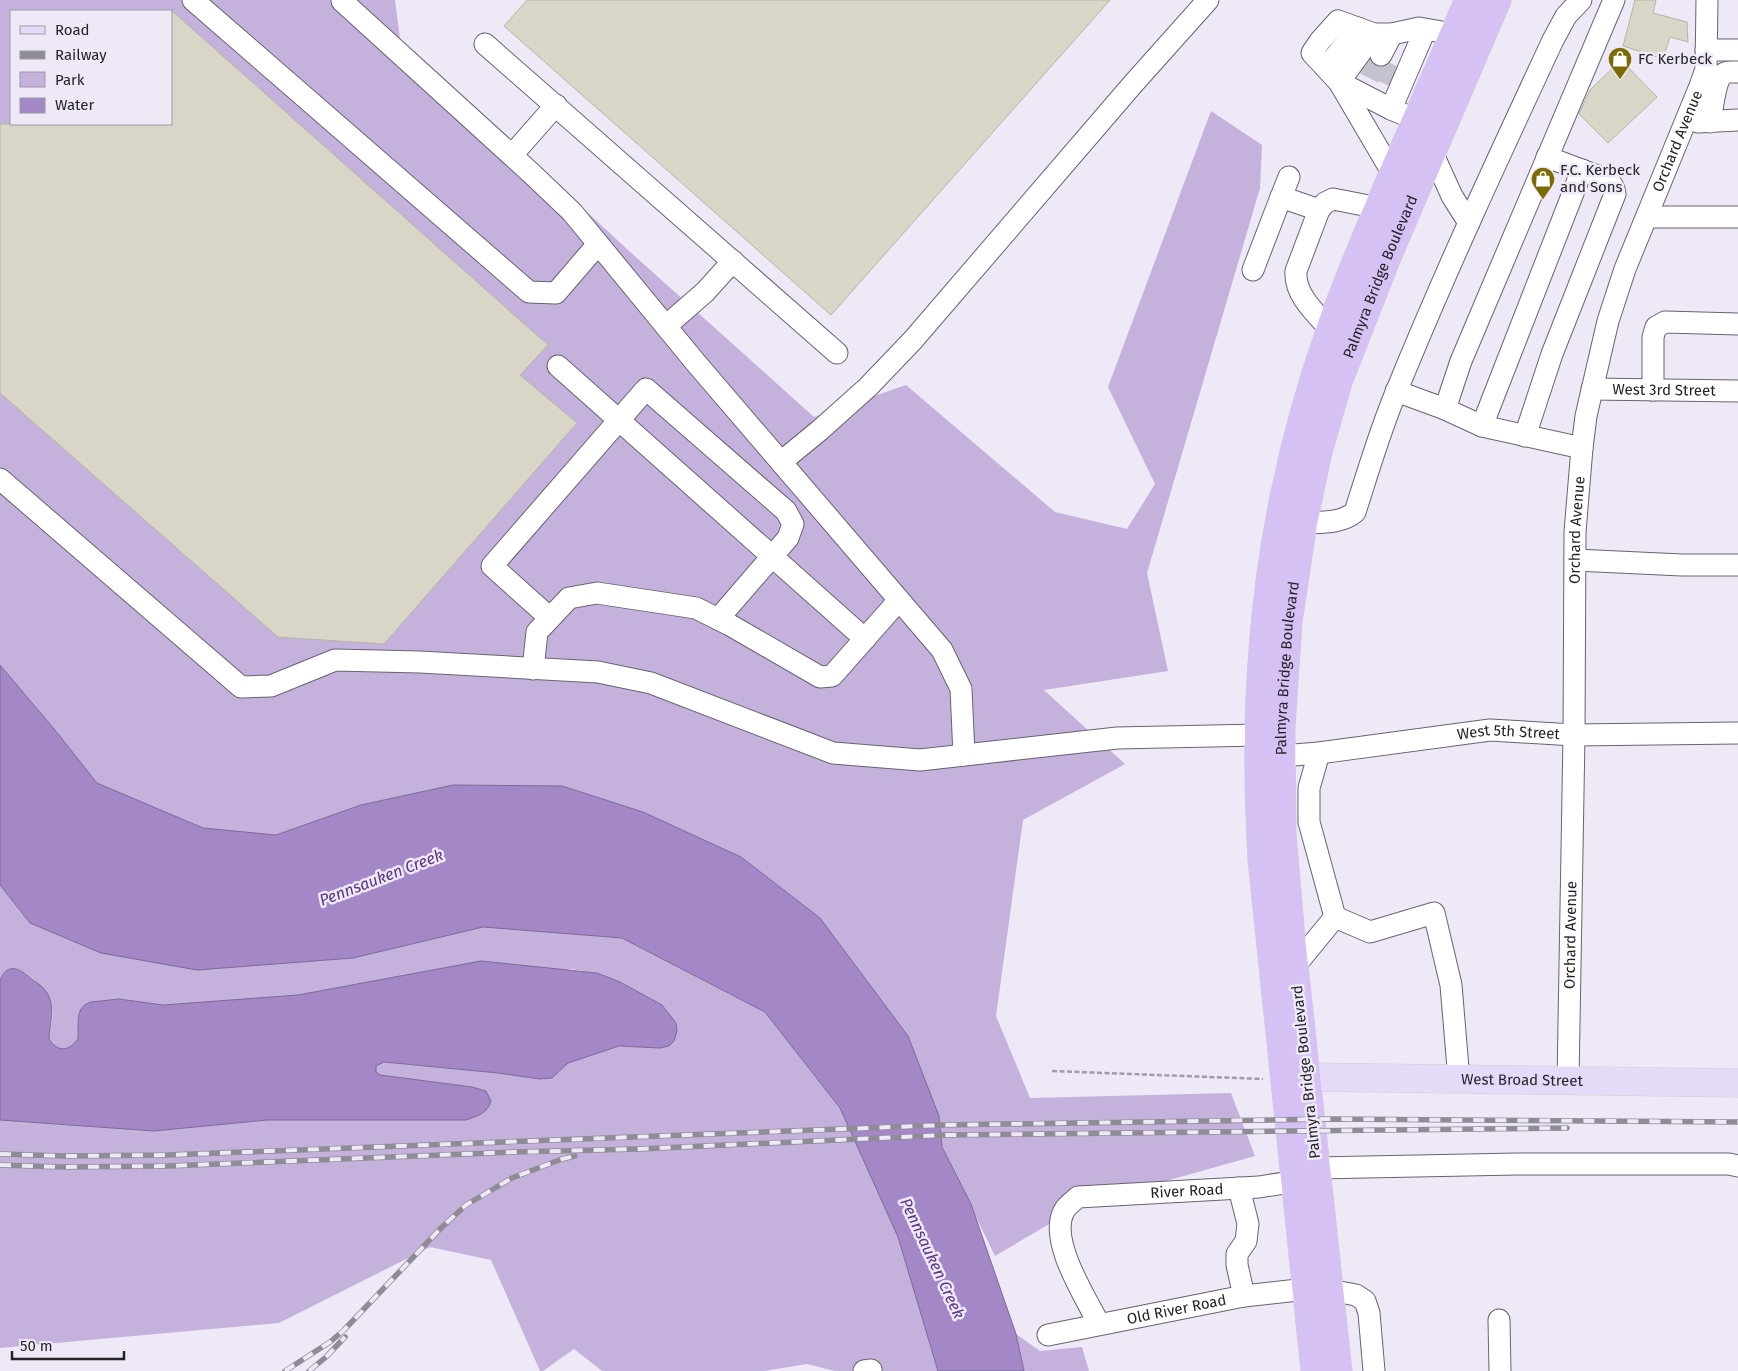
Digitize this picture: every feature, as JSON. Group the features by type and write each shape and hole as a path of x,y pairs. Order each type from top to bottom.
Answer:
{"highway":[{"name":"Palmyra Bridge Boulevard","path":"1338,1371 1318,1289 1295,1078 1262,860 1258,798 1258,735 1263,648 1274,558 1289,479 1330,329 1393,174 1469,0"},
{"name":"Palmyra Bridge Boulevard","path":"1295,1078 1294,967 1284,868 1281,756 1282,693 1288,622 1303,523 1318,452 1338,382 1387,257 1497,0"},
{"path":"1483,33 1516,0"},
{"name":"Palmyra Bridge Boulevard","path":"1316,1371 1312,1342 1318,1289"},
{"path":"1311,1371 1312,1342"}],"main road":[{"name":"West Broad Street","path":"1295,1078 1738,1083"}],"street":[{"path":"192,0 529,292 556,293 598,244"},
{"path":"342,0 572,212 666,326 942,650 961,689 964,755"},
{"path":"781,462 868,387 913,340 1208,0"},
{"path":"1303,523 1338,521 1348,518 1355,512 1376,445 1396,391 1469,223 1552,40 1566,16 1581,0"},
{"path":"1444,410 1461,361 1614,0"},
{"name":"Orchard Avenue","path":"1568,1081 1575,560 1582,448 1592,389 1608,321 1625,269 1706,69 1707,0"},
{"path":"1393,174 1333,75 1312,53 1338,21 1393,31 1454,34"},
{"path":"1389,58 1393,31"},
{"path":"1333,75 1393,31"},
{"path":"1376,93 1393,31"},
{"path":"485,44 837,353"},
{"path":"1706,50 1738,50"},
{"path":"1710,122 1721,75 1727,72 1738,72"},
{"path":"1333,75 1376,93 1417,120"},
{"path":"512,155 556,105"},
{"path":"1685,123 1738,120"},
{"path":"1432,152 1452,196 1469,223"},
{"path":"1525,436 1552,354 1615,194 1614,187 1610,182 1547,157"},
{"path":"1482,426 1582,170"},
{"path":"1253,270 1285,187 1319,210"},
{"path":"1330,329 1309,307 1295,282 1296,271 1319,210 1325,203 1333,199 1379,208"},
{"path":"1647,217 1738,217"},
{"path":"666,326 705,292 733,261"},
{"path":"1653,390 1653,337 1656,327 1665,322 1738,324"},
{"path":"558,366 865,638"},
{"path":"550,618 492,566 646,389 786,511 792,524 788,538 718,619"},
{"name":"West 3rd Street","path":"1592,389 1738,391"},
{"path":"1396,391 1482,426 1582,448"},
{"path":"0,479 241,687 271,686 335,660 420,662 598,672 650,682 833,753 920,760 1117,738 1258,735"},
{"path":"1575,560 1682,565 1738,565"},
{"path":"533,669 537,632 569,598 597,593 696,608 820,677 832,676 899,600"},
{"name":"West 5th Street","path":"1281,756 1319,753 1490,730 1574,735 1738,733"},
{"path":"1319,753 1309,788 1309,822 1335,917"},
{"path":"1281,800 1309,813"},
{"path":"1335,917 1370,932 1434,913 1451,985 1459,1080"},
{"path":"1294,967 1335,917"},
{"path":"1306,1175 1517,1164 1729,1164 1738,1166"},
{"name":"River Road","path":"1099,1324 1070,1268 1060,1236 1060,1222 1064,1211 1078,1197 1259,1187 1306,1175"},
{"path":"1239,1188 1248,1224 1246,1241 1237,1254 1237,1265 1244,1296"},
{"name":"Old River Road","path":"1048,1335 1244,1296 1318,1289 1356,1295 1365,1301 1369,1313 1374,1371"},
{"path":"1499,1320 1500,1371"}],"path":[{"path":"1052,1071 1295,1078"}],"green space":[{"path":"0,0 395,0 400,39 628,250 814,417 906,385 1055,512 1127,529 1155,484 1108,387 1211,111 1262,145 1260,188 1147,573 1168,671 1044,690 1125,764 1023,820 996,1016 1030,1098 1231,1093 1255,1156 1073,1210 995,1256 942,1147 939,1116 820,918 741,857 643,812 562,786 453,785 361,805 276,835 203,828 97,783 0,665"},
{"path":"0,885 30,923 101,953 353,958 483,927 622,938 765,1012 840,1108 898,1237 938,1371 835,1371 807,1364 764,1371 602,1371 574,1349 543,1371 540,1371 491,1260 430,1247 279,1323 0,1348 0,1120 154,1131 267,1120 466,1120 483,1113 486,1091 472,1087 379,1075 376,1072 376,1066 384,1062 540,1079 552,1078 568,1063 619,1046 660,1048 662,1005 620,982 597,973 571,969 324,991 298,995 163,1005 119,999 87,1004 80,1013 78,1039 71,1046 64,1049 56,1047 49,1039 52,1008 45,992 38,983 21,971 12,969 5,972 0,981"},
{"path":"1016,1334 1040,1351 1082,1347 1089,1371 1024,1371"}],"water":[{"name":"Pennsauken Creek","path":"0,665 97,783 203,828 276,835 361,805 453,785 562,786 643,812 741,857 820,918 908,1036 939,1116 942,1147 971,1204 1016,1334 1024,1371 938,1371 898,1237 840,1108 765,1012 622,938 483,927 353,958 197,970 101,953 30,923 0,885"},
{"path":"481,961 597,973 620,982 662,1005 676,1023 677,1031 674,1041 669,1046 660,1048 619,1046 568,1063 552,1078 540,1079 384,1062 376,1066 376,1072 380,1075 472,1087 486,1091 491,1101 487,1109 481,1114 466,1120 267,1120 154,1131 0,1120 0,981 3,975 11,969 20,970 46,992 52,1008 49,1039 56,1047 64,1049 71,1046 78,1039 78,1017 82,1008 91,1002 119,999 163,1005 298,995"}],"building":[{"path":"527,0 1110,0 831,315 504,26"},
{"path":"1635,0 1656,0 1653,13 1687,22 1688,42 1670,37 1663,59 1623,46"},
{"path":"172,11 548,345 520,375 577,423 384,644 278,637 0,393 0,124 172,125"},
{"path":"1621,60 1657,97 1608,143 1579,114 1590,90"}],"tunnel":[{"path":"1369,78 1381,55"},
{"path":"1385,84 1397,61"}],"railway":[{"path":"0,1154 64,1156 168,1155 945,1125 1329,1119 1738,1122"},
{"path":"0,1165 63,1167 168,1166 514,1152 639,1149 946,1135 1567,1128"},
{"path":"285,1371 330,1342 344,1330 441,1228 466,1205 512,1178 575,1156"},
{"path":"309,1371 345,1337"}],"place":[{"name":"FC Kerbeck","path":"1620,80"},
{"name":"F.C. Kerbeck and Sons","path":"1543,200"}]}
